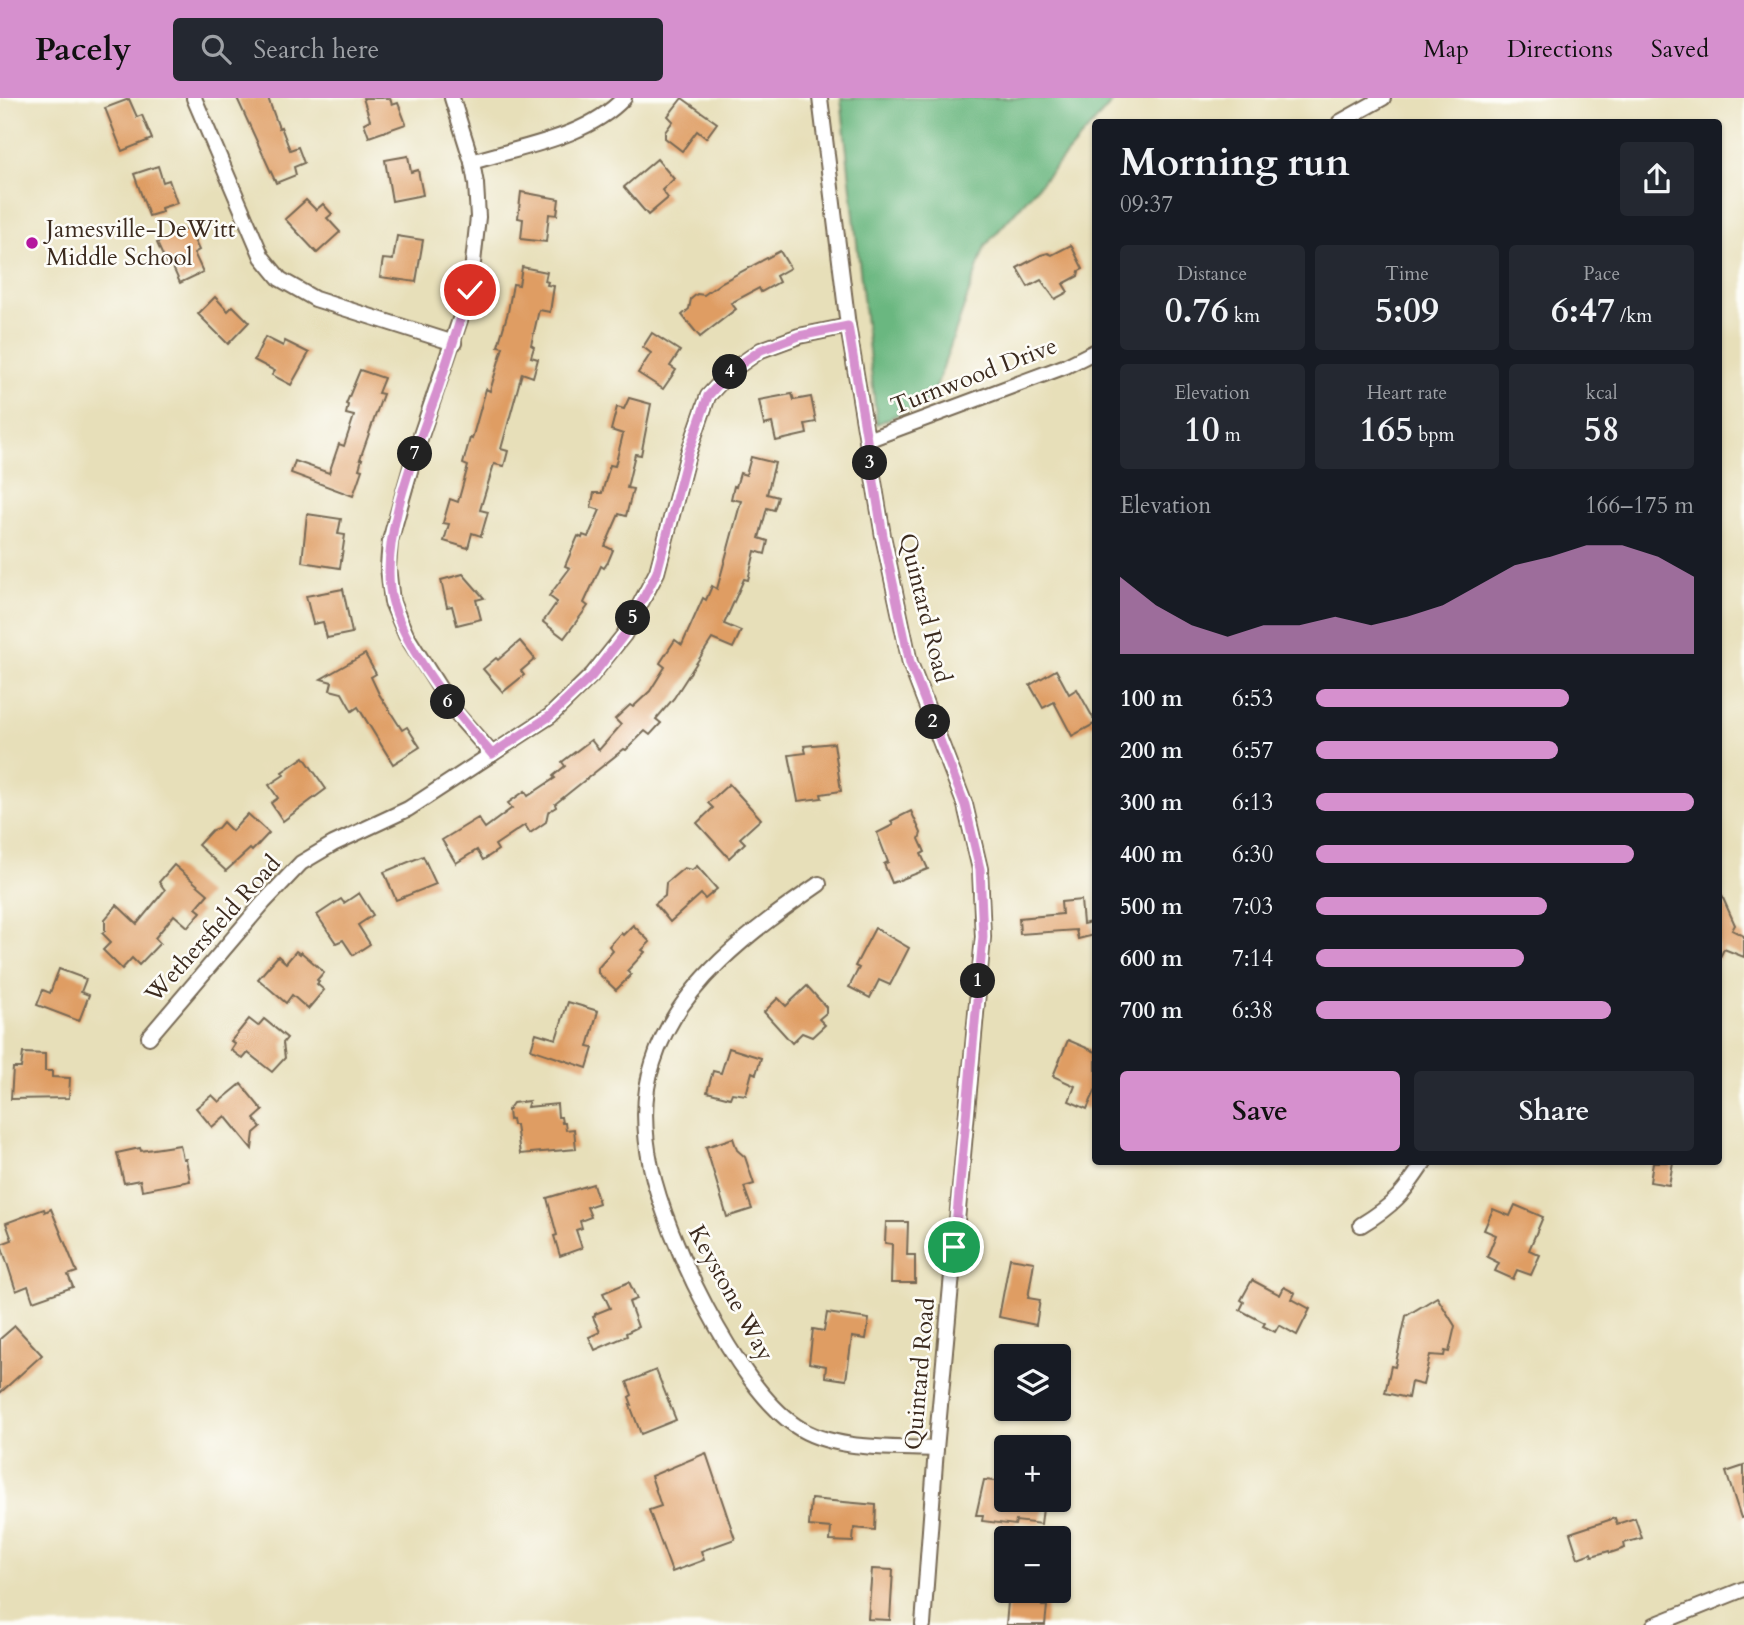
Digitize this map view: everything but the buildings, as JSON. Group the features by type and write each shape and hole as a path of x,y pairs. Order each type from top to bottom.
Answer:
{"street":[{"path":"194,98 262,257 280,279 315,299 454,343"},
{"path":"452,98 476,184 477,229 470,290 415,453 390,541 388,567 393,602 406,635 454,711 492,754"},
{"path":"472,162 579,130 610,112 624,98"},
{"name":"Quintard Road","path":"820,98 848,326 883,536 910,663 965,805 980,869 983,937 936,1449 923,1625"},
{"path":"1345,119 1383,98"},
{"name":"Wethersfield Road","path":"149,1037 264,902 301,863 333,844 408,809 550,716 592,676 624,635 657,572 688,454 708,396 731,371 761,350 799,336 848,326"},
{"name":"Turnwood Drive","path":"867,440 1066,366 1092,353"},
{"name":"Keystone Way","path":"819,884 781,910 738,947 694,989 670,1023 653,1062 646,1093 646,1140 652,1170 673,1238 700,1294 732,1351 768,1402 798,1427 825,1438 860,1446 936,1449"},
{"path":"1361,1225 1394,1203 1405,1192 1422,1165"},
{"path":"1654,1625 1744,1589"}],"green space":[{"path":"841,98 1116,98 1097,119 1092,119 1092,125 985,246 932,399 877,424"}],"place":[{"name":"Jamesville-DeWitt Middle School","path":"32,243"}],"route":[{"path":"470,290 415,453 390,541 388,567 393,602 406,635 454,711 492,754 550,716 592,676 624,635 657,572 688,454 708,396 731,371 761,350 799,336 848,326 883,536 910,663 965,805 980,869 983,937 954,1247"}]}
